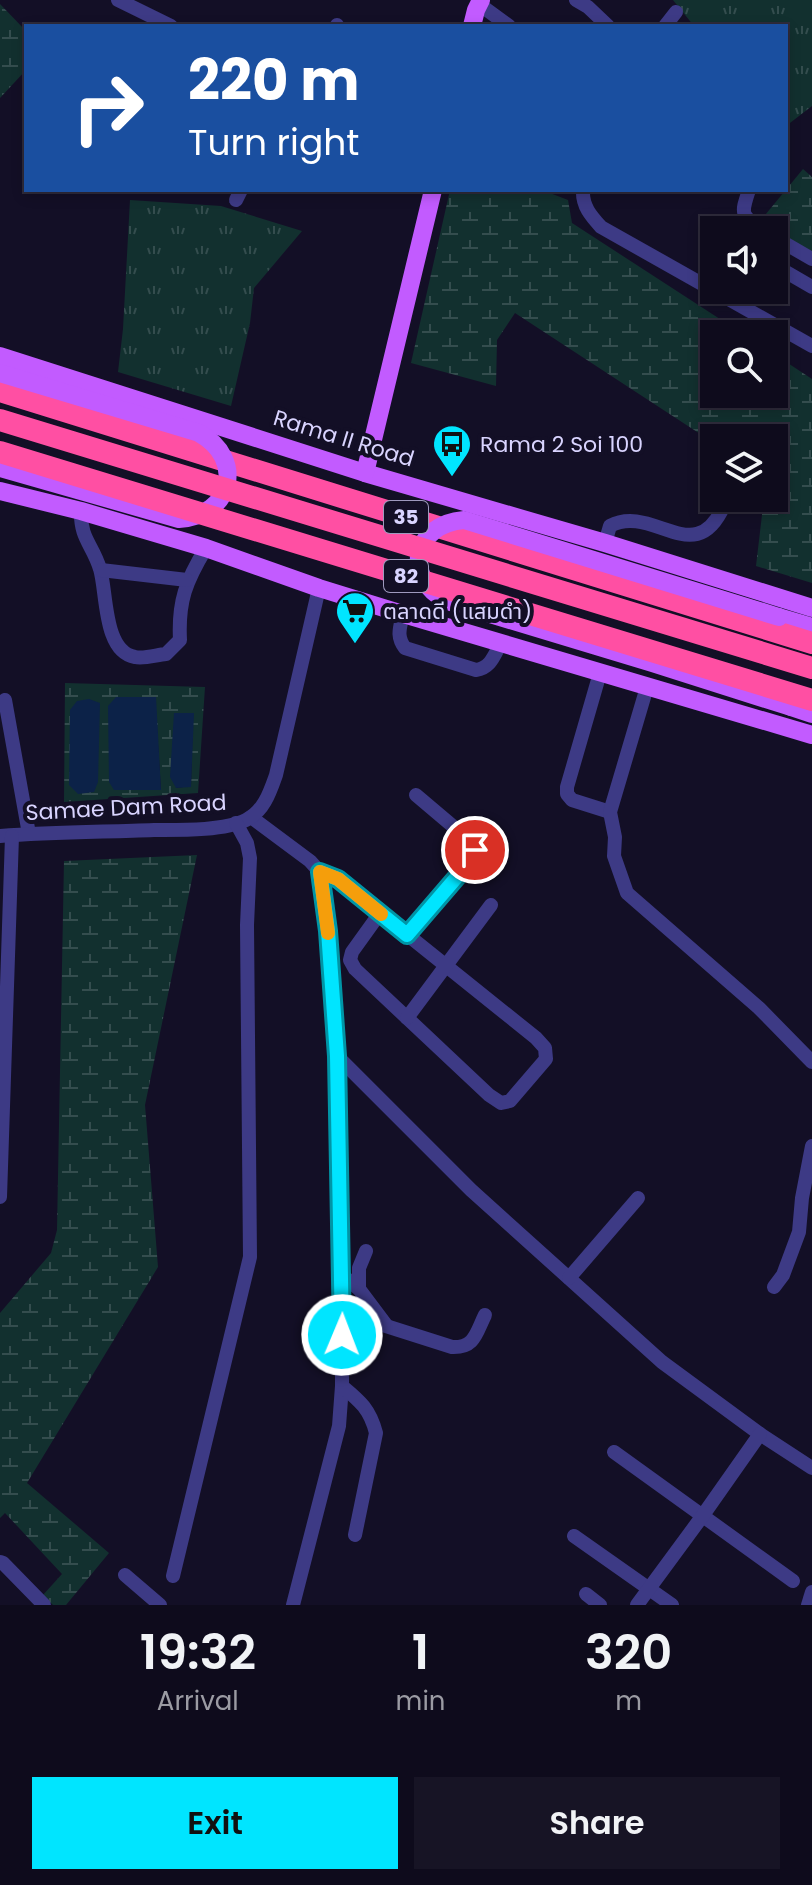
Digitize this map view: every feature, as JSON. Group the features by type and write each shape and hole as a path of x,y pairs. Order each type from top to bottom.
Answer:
{"highway":[{"name":"35","path":"0,391 812,643"},
{"name":"82","path":"0,420 812,668"},
{"name":"82","path":"0,449 805,700"}],"main road":[{"path":"473,24 480,2"},
{"path":"365,473 433,192"},
{"name":"Rama II Road","path":"0,356 365,473 812,608"},
{"path":"0,373 199,433 216,445 223,456 227,482 215,506 192,519 179,519 0,468"},
{"path":"2,494 81,511 206,548 403,614 812,735"},
{"path":"812,627 464,520 438,526 428,535 420,553 421,575 428,587 447,601 652,663 805,700 812,714"}],"street":[{"path":"118,0 167,24"},
{"path":"576,0 606,24"},
{"path":"480,2 507,24"},
{"path":"667,24 676,12"},
{"path":"583,192 582,198 589,213 601,227 812,346"},
{"path":"746,216 743,204 748,192"},
{"path":"788,245 812,259"},
{"path":"788,273 812,287"},
{"path":"81,511 80,527 101,570 105,611 112,634 122,651 134,657 166,654 180,640 179,619 187,580 206,548"},
{"path":"605,543 610,526 620,520 693,536 715,524 722,512"},
{"path":"101,570 187,580"},
{"name":"Samae Dam Road","path":"6,836 193,829 244,820 259,811 276,775 319,588"},
{"path":"403,614 398,634 405,648 476,670 490,663 501,643"},
{"path":"600,673 567,794 572,800 610,812"},
{"path":"647,687 610,812 615,837 614,856 627,893 759,1008 812,1062"},
{"path":"5,700 29,834"},
{"path":"407,935 468,864 475,850 468,839 416,795"},
{"path":"244,820 310,861 320,872 338,879 536,1038 545,1048 546,1059 510,1101 501,1103 489,1095 355,969 350,960 352,952 380,913"},
{"path":"173,1576 250,1257 247,925 250,858 244,820"},
{"path":"0,1197 6,836"},
{"path":"293,1605 339,1426 342,1386 337,1056 328,931 320,872"},
{"path":"407,1018 491,905"},
{"path":"337,1056 471,1190 662,1362 812,1468"},
{"path":"774,1287 783,1275 799,1232 812,1146"},
{"path":"569,1278 638,1198"},
{"path":"359,1289 359,1268 366,1251"},
{"path":"342,1275 359,1289 386,1325"},
{"path":"342,1312 463,1348 470,1344 485,1315"},
{"path":"342,1386 361,1402 372,1417 376,1433 355,1535"},
{"path":"637,1605 760,1434"},
{"path":"614,1452 793,1581"},
{"path":"574,1536 672,1605"},
{"path":"0,1562 44,1605"},
{"path":"125,1575 160,1605"},
{"path":"808,1605 812,1592"},
{"path":"586,1594 600,1605"}],"green space":[{"path":"673,0 812,0 812,106 788,124 788,24 692,24"},
{"path":"0,4 24,29 24,72 0,98"},
{"path":"803,169 812,177 812,254 788,238 788,216 764,216 784,192 788,192 788,187"},
{"path":"450,192 547,192 568,200 572,223 721,320 700,320 700,408 788,408 788,363 812,379 812,583 756,566 762,512 788,512 788,424 700,424 700,434 515,313 497,340 496,386 411,363"},
{"path":"130,200 221,206 302,231 254,288 250,323 231,406 118,372"},
{"path":"65,683 205,687 198,793 64,802","holes":["155,697 161,790 138,789","193,713 191,786 176,788 174,714"]},
{"path":"197,855 145,1105 158,1267 27,1483 109,1553 66,1605 53,1605 43,1595 62,1574 5,1513 0,1518 0,1313 51,1253 57,1230 64,861"}],"water":[{"path":"116,697 156,697 161,790 114,790 109,782 108,706"},
{"path":"89,699 100,703 98,782 94,792 78,794 69,785 70,710 77,701"},
{"path":"174,713 194,713 191,787 176,788 170,777"}],"slow traffic":[{"path":"328,933 320,872 338,879 381,914"}],"place":[{"name":"Rama 2 Soi 100","path":"452,478"},
{"name":"ตลาดดี (แสมดำ)","path":"355,645"}],"route":[{"path":"342,1335 337,1056 328,931 320,872 338,879 407,935 468,864 475,850"}]}
